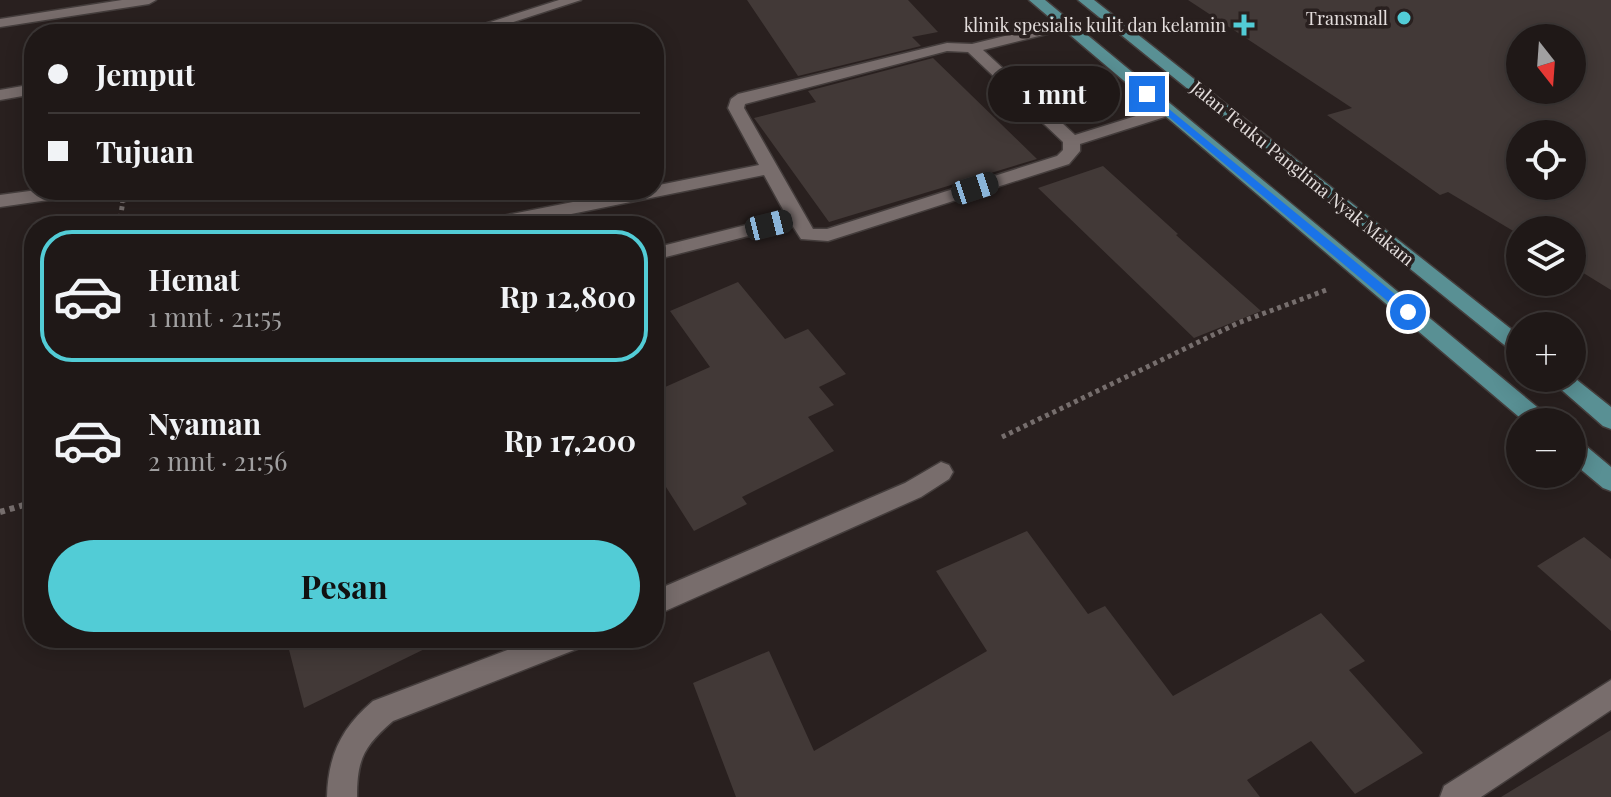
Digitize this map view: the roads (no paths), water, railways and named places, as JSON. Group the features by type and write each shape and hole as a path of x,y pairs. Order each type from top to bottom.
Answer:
{"main road":[{"name":"Jalan Teuku Panglima Nyak Makam","path":"1036,0 1523,408"},
{"name":"Jalan Teuku Panglima Nyak Makam","path":"1085,0 1506,336"},
{"path":"1576,392 1611,420"},
{"path":"1586,460 1611,481"}],"street":[{"path":"515,19 516,0"},
{"path":"497,24 574,0"},
{"path":"0,23 140,1"},
{"path":"1066,25 972,48 947,47 744,97 737,102 736,108 808,235 828,235 1063,160 1071,151 1072,141"},
{"path":"972,48 1072,141"},
{"path":"0,95 24,91"},
{"path":"1072,141 1168,111"},
{"path":"664,190 768,169"},
{"path":"0,201 24,198"},
{"path":"532,216 612,200"},
{"path":"664,251 797,218"},
{"path":"664,600 913,490 941,472"},
{"path":"342,797 341,774 350,743 358,731 383,711 546,648"},
{"path":"1455,797 1611,694"}],"place":[{"name":"Transmall","path":"1404,18"},
{"name":"klinik spesialis kulit dan kelamin","path":"1244,25"}]}
